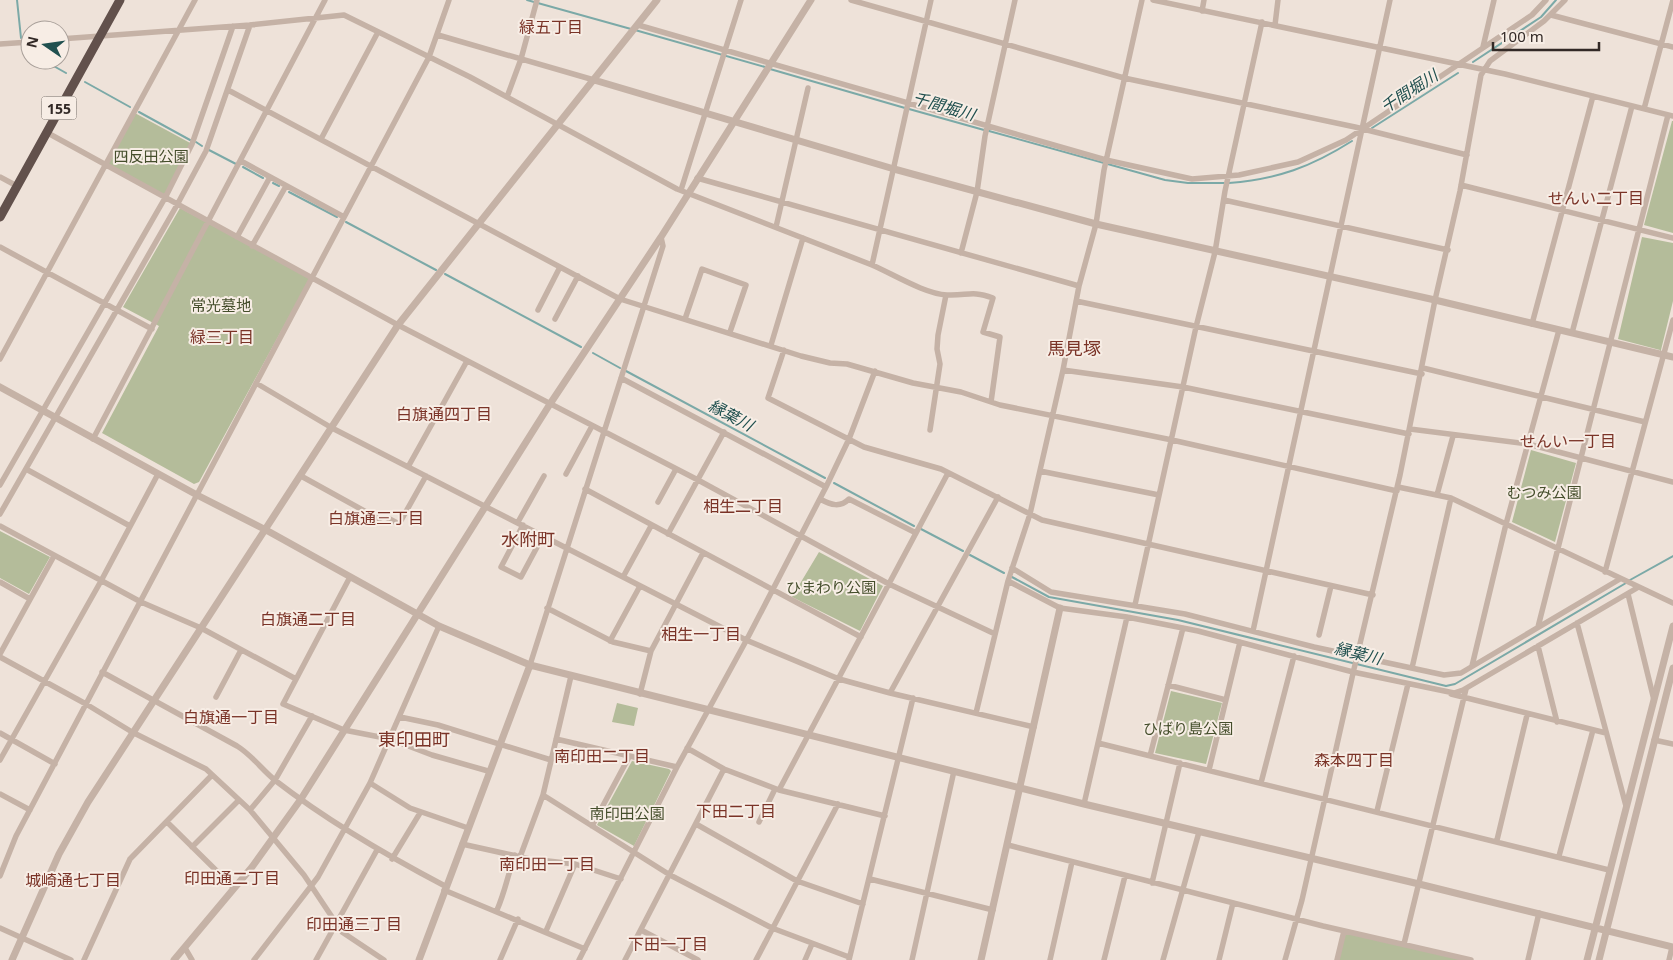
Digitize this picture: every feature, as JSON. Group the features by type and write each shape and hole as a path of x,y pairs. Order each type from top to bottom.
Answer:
{"highway":[{"name":"155","path":"0,217 120,0"}],"street":[{"path":"0,359 195,0"},
{"path":"93,439 325,0"},
{"path":"0,876 16,836 429,57 449,0"},
{"path":"507,97 521,59 537,0"},
{"path":"12,960 59,854 88,802 398,326 657,0"},
{"path":"174,960 272,840 300,799 550,404 661,237 684,192 705,113 741,0"},
{"path":"684,192 697,178 811,0"},
{"path":"851,0 1124,78 1361,129 1467,155"},
{"path":"872,265 931,0"},
{"path":"961,253 977,192 985,136 1015,0"},
{"path":"976,713 1008,581 1030,514 1063,370 1079,286 1096,224 1104,170 1142,0"},
{"path":"1154,0 1484,70 1671,116 1638,230 1612,343 1593,409 1538,627"},
{"path":"1202,11 1204,0"},
{"path":"1275,25 1278,0"},
{"path":"1253,631 1315,353 1361,129 1390,0"},
{"path":"1483,47 1494,0"},
{"path":"636,28 907,107 987,127 1106,161 1192,179 1228,178 1261,172 1298,162 1346,140 1532,15 1546,0"},
{"path":"1285,960 1312,858 1353,670 1373,595 1410,432 1435,300 1448,250 1467,155 1481,75 1490,61 1551,15 1565,0"},
{"path":"1644,109 1673,0"},
{"path":"70,39 250,25 344,15 559,124 684,192 872,265 926,289 946,295 978,293 993,298 983,332 1000,337 991,402"},
{"path":"1551,15 1673,47"},
{"path":"1135,605 1196,327 1215,252 1225,191 1262,22"},
{"path":"0,514 206,151 250,25"},
{"path":"0,485 165,198 192,144 233,26"},
{"path":"321,138 378,32"},
{"path":"438,35 894,169 1096,224 1435,300 1673,358"},
{"path":"0,44 20,43"},
{"path":"776,227 808,88"},
{"path":"228,90 620,299 643,308 730,332 830,363 847,364 937,388 961,392 991,402 1290,467 1451,498 1673,604"},
{"path":"1532,324 1593,96"},
{"path":"1572,333 1600,220 1632,106"},
{"path":"46,132 398,326 698,480 889,584 995,634"},
{"path":"241,162 344,216"},
{"path":"0,177 17,186"},
{"path":"237,238 270,177"},
{"path":"697,178 1079,286"},
{"path":"1461,185 1673,238"},
{"path":"252,246 286,186"},
{"path":"1224,200 1448,250"},
{"path":"419,960 488,771 530,665 662,246 661,237"},
{"path":"771,345 803,238"},
{"path":"0,247 152,329"},
{"path":"538,310 560,267"},
{"path":"685,319 702,269 746,285 730,332"},
{"path":"555,320 578,276"},
{"path":"930,430 940,364 937,349 938,336 946,295"},
{"path":"1076,301 1315,353 1422,371 1645,422"},
{"path":"1605,572 1673,320"},
{"path":"1472,666 1506,524 1559,330"},
{"path":"784,350 768,398 872,450 948,473 1042,520 1149,546 1373,595"},
{"path":"408,466 466,361"},
{"path":"1063,370 1183,387 1301,414 1410,432 1528,444 1632,472 1673,480"},
{"path":"579,960 687,748 820,499 849,439 875,371"},
{"path":"621,378 826,487"},
{"path":"256,383 332,428 746,640 839,679 890,693 1034,726"},
{"path":"0,387 197,496 266,530 438,626 530,665 1084,804 1607,930 1672,947 1669,960"},
{"path":"566,474 592,426"},
{"path":"668,534 724,432"},
{"path":"1437,495 1453,436"},
{"path":"26,469 130,526"},
{"path":"658,502 676,469"},
{"path":"1040,470 1159,495"},
{"path":"759,822 809,735 948,473"},
{"path":"0,760 101,581 158,474"},
{"path":"301,476 379,518 384,516 399,524 426,476"},
{"path":"544,476 501,567 521,577 544,536"},
{"path":"585,489 861,637"},
{"path":"890,693 998,497"},
{"path":"1412,668 1451,498"},
{"path":"820,499 836,505 842,504 849,499 916,533"},
{"path":"0,526 141,602 201,628 296,679"},
{"path":"623,577 651,526"},
{"path":"640,694 651,651 703,553"},
{"path":"54,556 0,656 132,732 206,769 250,810 310,886 342,932 384,960"},
{"path":"1012,568 1051,592 1135,605 1253,631 1357,657 1452,675 1472,666 1621,580"},
{"path":"350,577 283,704 344,730 390,739 432,755 488,771"},
{"path":"1008,581 1060,608 1127,617 1183,628 1444,692 1527,715 1606,732"},
{"path":"0,582 30,599"},
{"path":"610,641 640,586"},
{"path":"1319,635 1331,586"},
{"path":"1444,692 1454,693 1466,689 1628,594 1636,587"},
{"path":"1628,594 1654,700"},
{"path":"547,608 610,641 651,651"},
{"path":"981,960 994,910 1060,608"},
{"path":"1084,804 1127,617"},
{"path":"1577,623 1626,806"},
{"path":"254,960 310,886 370,783 438,626"},
{"path":"1587,960 1673,626"},
{"path":"1150,756 1183,628"},
{"path":"1209,770 1240,642"},
{"path":"1538,646 1557,722"},
{"path":"216,697 241,650"},
{"path":"1261,783 1294,656"},
{"path":"1599,960 1673,668"},
{"path":"102,672 247,752 275,780 300,799 343,829 392,859 445,888 585,949"},
{"path":"497,910 517,856 531,831 543,795 572,676"},
{"path":"1377,811 1408,684"},
{"path":"1168,685 1226,700"},
{"path":"1404,944 1466,689"},
{"path":"543,795 670,875 772,928 849,959 913,698"},
{"path":"1497,840 1527,715"},
{"path":"250,810 275,780 312,716"},
{"path":"400,717 438,725 551,760"},
{"path":"1559,856 1593,730"},
{"path":"0,733 55,764"},
{"path":"556,739 677,768"},
{"path":"1654,740 1673,744"},
{"path":"1098,743 1497,840 1609,870"},
{"path":"687,748 724,769 777,790 885,816"},
{"path":"592,826 629,757"},
{"path":"1152,883 1180,763"},
{"path":"625,960 724,769"},
{"path":"912,960 954,771"},
{"path":"84,960 130,859 212,775"},
{"path":"370,783 420,813 468,828"},
{"path":"0,794 30,810"},
{"path":"192,847 239,800"},
{"path":"756,960 838,804"},
{"path":"392,859 420,813"},
{"path":"167,822 234,888"},
{"path":"696,824 797,881 863,904"},
{"path":"1163,960 1181,890 1199,832"},
{"path":"462,844 517,856 575,864 621,879"},
{"path":"1008,845 1344,931 1471,960"},
{"path":"316,960 377,850"},
{"path":"1050,960 1072,862"},
{"path":"546,931 575,864"},
{"path":"1104,960 1125,876"},
{"path":"870,878 994,910"},
{"path":"1219,960 1233,903"},
{"path":"1528,960 1539,913"},
{"path":"500,960 518,919"},
{"path":"0,928 71,960"},
{"path":"641,930 694,959"},
{"path":"1336,960 1344,931"},
{"path":"805,960 812,944"},
{"path":"184,948 192,960"}],"green space":[{"name":"四反田公園","path":"133,112 192,144 165,198 106,164"},
{"path":"1673,121 1673,233 1644,225"},
{"name":"常光墓地","path":"180,208 310,278 199,482 194,484 102,433 159,326 123,307"},
{"path":"1642,237 1673,243 1673,301 1660,354 1660,350 1618,339"},
{"name":"むつみ公園","path":"1531,450 1576,463 1555,542 1512,522"},
{"path":"0,531 50,557 29,594 0,578"},
{"name":"ひまわり公園","path":"819,552 883,586 860,631 792,597"},
{"name":"ひばり島公園","path":"1171,691 1222,703 1206,764 1155,753"},
{"path":"617,703 638,708 634,726 612,722"},
{"name":"南印田公園","path":"632,761 671,771 634,846 597,825"},
{"path":"1344,931 1471,960 1337,960"}],"waterway":[{"name":"縁葉川","path":"17,0 20,28"},
{"name":"千間堀川","path":"527,0 631,29"},
{"name":"千間堀川","path":"1473,62 1541,17 1556,0"},
{"name":"千間堀川","path":"635,30 765,67"},
{"name":"千間堀川","path":"770,69 905,108"},
{"name":"縁葉川","path":"61,70 66,73"},
{"name":"千間堀川","path":"1372,128 1458,73"},
{"name":"縁葉川","path":"85,82 130,107"},
{"name":"千間堀川","path":"909,109 984,130"},
{"name":"縁葉川","path":"139,112 190,140"},
{"name":"千間堀川","path":"989,131 1165,180 1188,183 1224,183"},
{"name":"千間堀川","path":"1229,183 1279,175 1294,170 1308,165 1352,141"},
{"name":"縁葉川","path":"196,142 202,146"},
{"name":"縁葉川","path":"209,150 236,164"},
{"name":"縁葉川","path":"243,167 263,178"},
{"name":"縁葉川","path":"273,183 279,186"},
{"name":"縁葉川","path":"289,192 337,217"},
{"name":"縁葉川","path":"346,222 436,270"},
{"name":"縁葉川","path":"445,274 581,347"},
{"name":"縁葉川","path":"593,353 620,368"},
{"name":"縁葉川","path":"626,371 825,478"},
{"name":"縁葉川","path":"834,483 914,526"},
{"name":"縁葉川","path":"921,529 963,551"},
{"name":"縁葉川","path":"970,555 1004,573"},
{"name":"縁葉川","path":"1630,580 1673,556"},
{"name":"縁葉川","path":"1012,577 1049,597 1178,620 1446,686 1455,684 1626,583"}],"district":[{"name":"緑五丁目","path":"551,27"},
{"name":"せんい二丁目","path":"1596,198"},
{"name":"緑三丁目","path":"222,337"},
{"name":"馬見塚","path":"1074,348"},
{"name":"白旗通四丁目","path":"444,414"},
{"name":"せんい一丁目","path":"1568,441"},
{"name":"相生二丁目","path":"743,506"},
{"name":"白旗通三丁目","path":"376,518"},
{"name":"水附町","path":"528,539"},
{"name":"白旗通二丁目","path":"308,619"},
{"name":"相生一丁目","path":"701,634"},
{"name":"白旗通一丁目","path":"231,717"},
{"name":"東印田町","path":"414,739"},
{"name":"南印田二丁目","path":"602,756"},
{"name":"森本四丁目","path":"1354,760"},
{"name":"下田二丁目","path":"736,811"},
{"name":"南印田一丁目","path":"547,864"},
{"name":"印田通二丁目","path":"232,878"},
{"name":"城崎通七丁目","path":"73,880"},
{"name":"印田通三丁目","path":"354,924"},
{"name":"下田一丁目","path":"668,944"}]}
